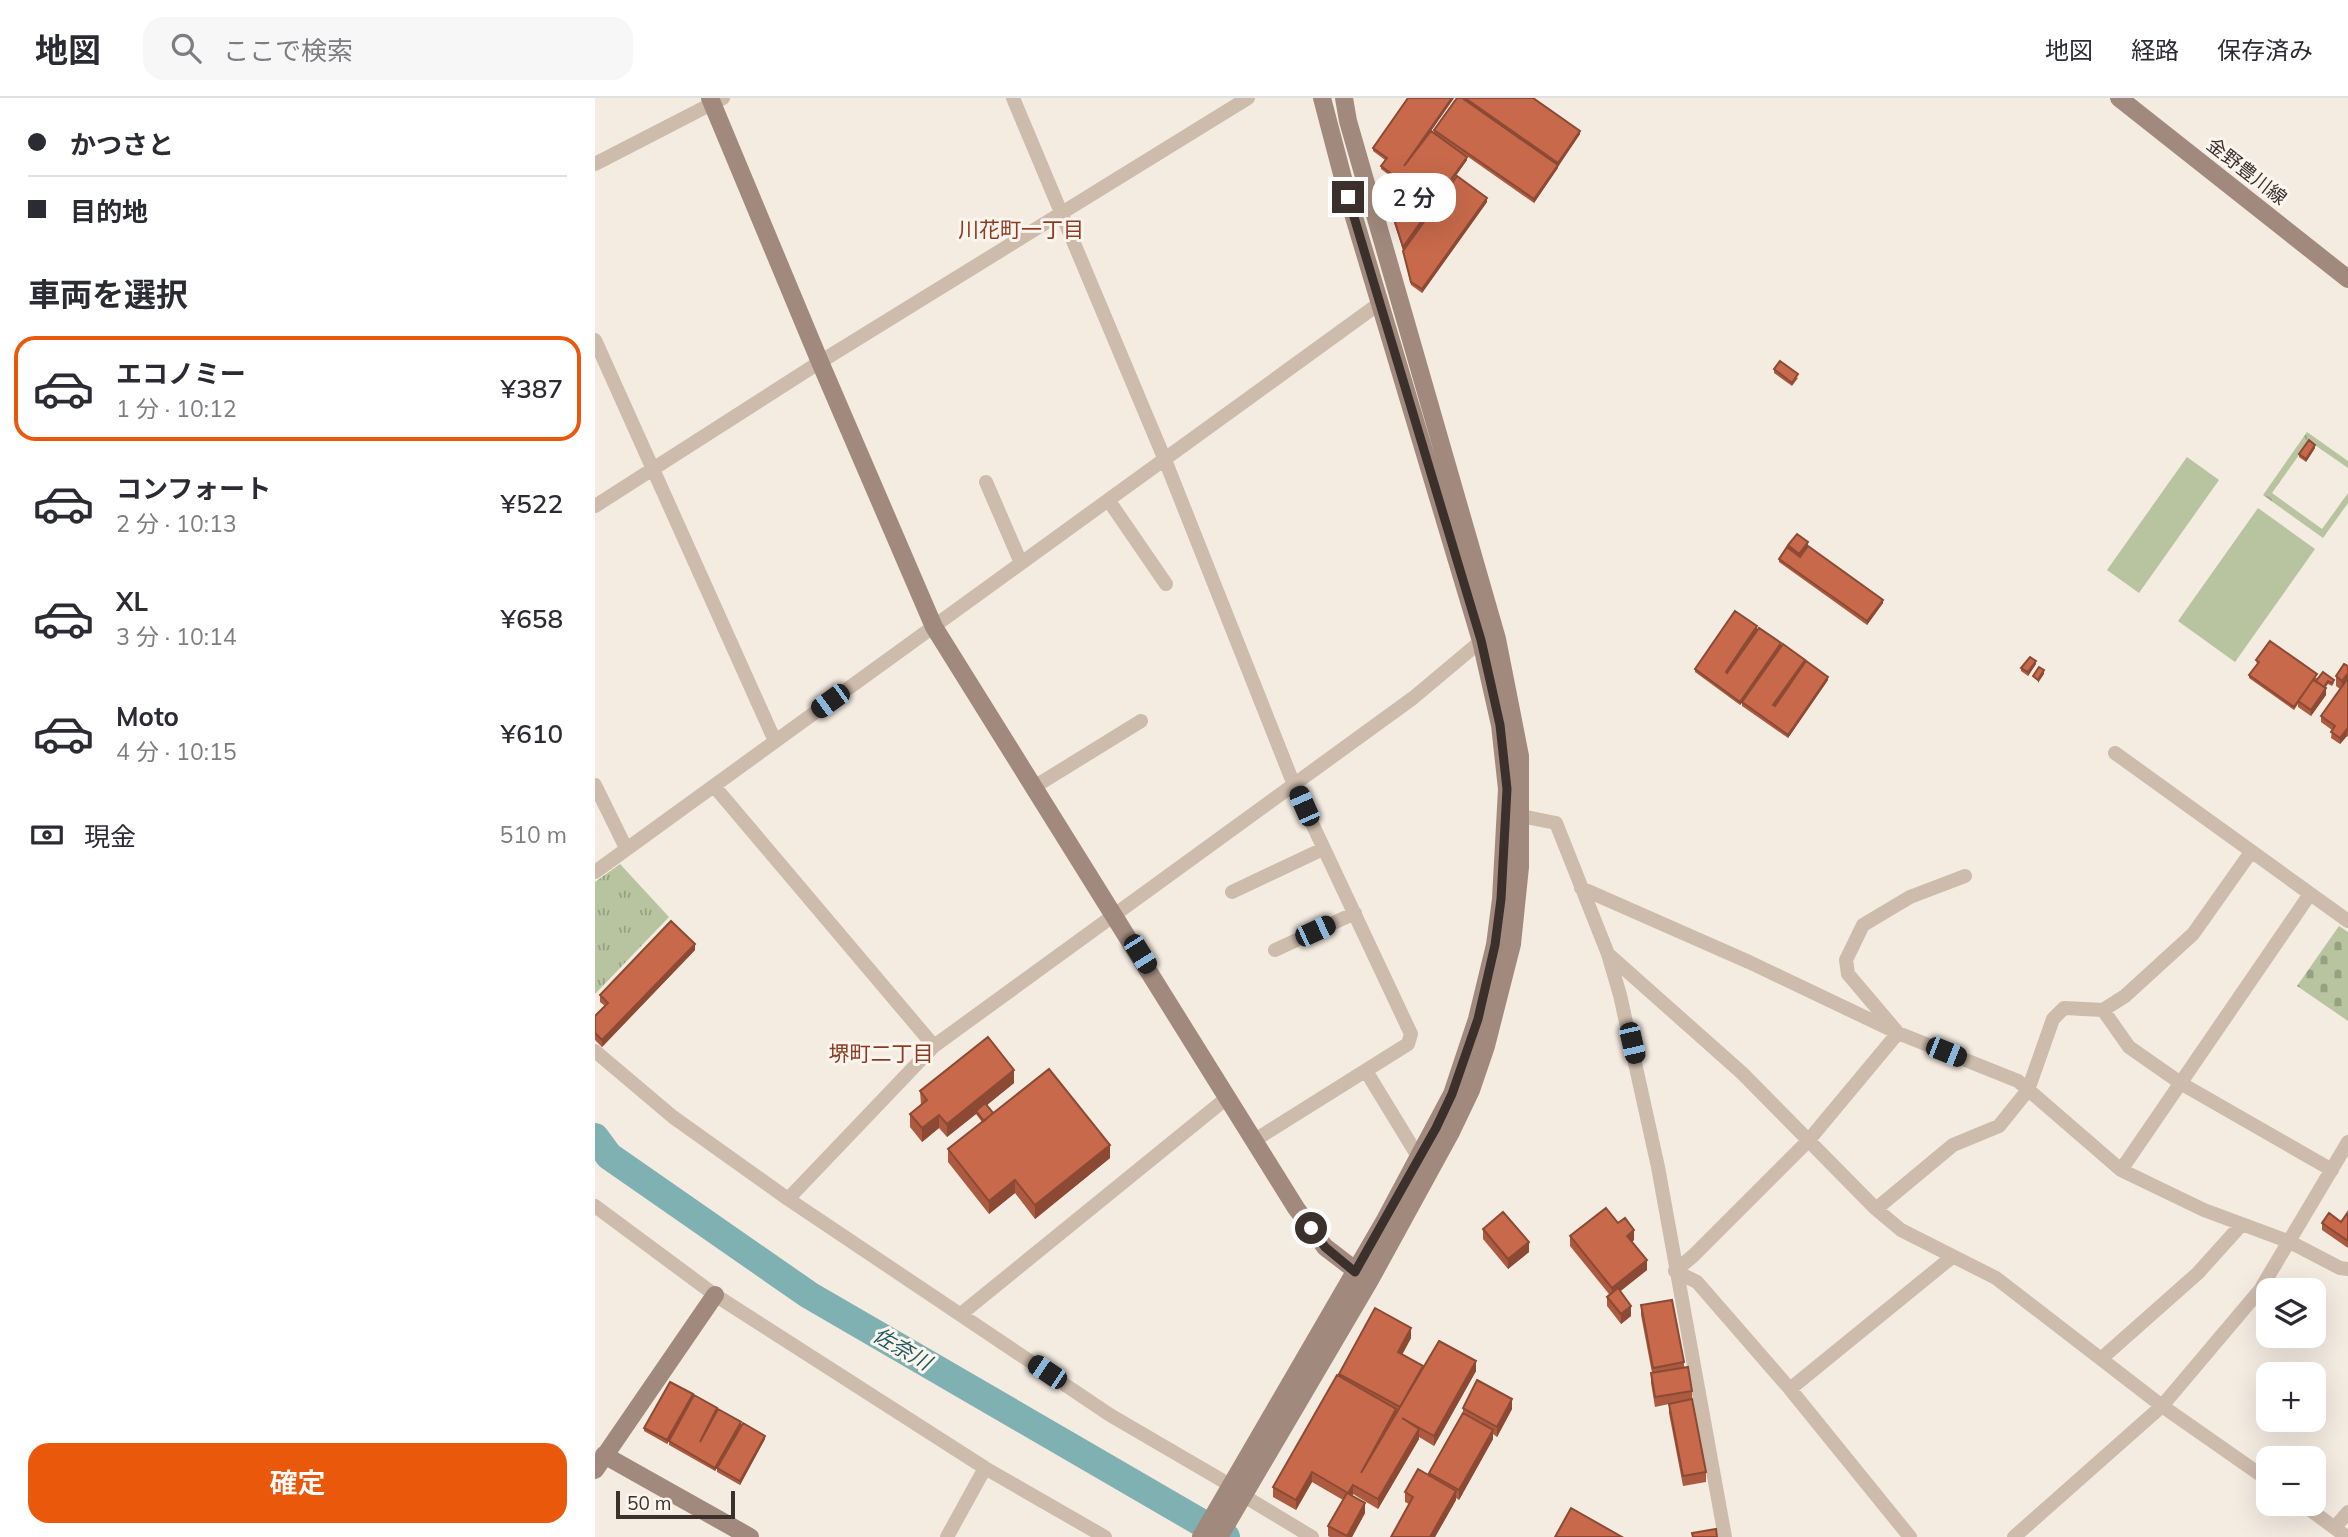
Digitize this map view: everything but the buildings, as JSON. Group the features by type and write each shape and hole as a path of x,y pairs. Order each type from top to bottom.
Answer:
{"street":[{"path":"1013,98 1165,460 1294,785 1411,1034 1408,1044 1255,1140"},
{"path":"595,506 820,362 1248,98"},
{"path":"1201,1537 1234,1495 1296,1402 1452,1094 1478,1019 1495,945 1501,899 1507,789 1500,725 1481,640 1348,197 1322,98"},
{"path":"1344,98 1348,121 1497,639 1520,756 1521,816 1520,867 1512,944 1486,1046 1471,1090 1450,1134 1362,1276"},
{"name":"金野豊川線","path":"2119,98 2348,279"},
{"path":"595,164 715,100 820,362 934,628 1296,1208 1325,1247 1362,1276"},
{"path":"595,872 1380,303"},
{"path":"595,340 775,741"},
{"path":"986,482 1021,563"},
{"path":"1109,501 1165,584"},
{"path":"788,1199 934,1046 1413,698 1481,640"},
{"path":"1034,787 1142,722"},
{"path":"2115,753 2348,921"},
{"path":"595,785 626,848"},
{"path":"714,786 934,1046"},
{"path":"1521,816 1556,823 1608,954 1621,995 1643,1091 1725,1537"},
{"path":"1232,892 1323,849"},
{"path":"1875,1209 1953,1144 1999,1126 2028,1090 2053,1018 2064,1008 2103,1010 2125,996 2193,934 2252,852"},
{"path":"1898,1033 1848,974 1846,960 1863,925 1910,897 1965,876"},
{"path":"1581,888 1749,962 1898,1033 2018,1081 2121,1170 2204,1210 2290,1242 2344,1269 2348,1281"},
{"path":"2121,1170 2310,894"},
{"path":"1275,950 1355,913"},
{"path":"1608,954 1742,1073 1875,1209 1901,1230 1996,1278 2162,1406 2256,1472"},
{"path":"2103,1010 2129,1047 2182,1084 2332,1170"},
{"path":"1675,1270 1693,1256 1808,1141 1898,1033"},
{"path":"595,1051 673,1117 788,1199 1234,1495 1312,1537"},
{"path":"1366,1071 1419,1158"},
{"path":"961,1314 1228,1097"},
{"path":"2014,1537 2162,1406 2260,1290 2348,1142"},
{"path":"595,1206 715,1295 985,1468 1105,1537"},
{"path":"2102,1358 2198,1273 2242,1224"},
{"path":"1790,1389 1952,1257"},
{"path":"1675,1270 1697,1282 1790,1389 1910,1537"},
{"path":"715,1295 598,1458 750,1537"},
{"path":"947,1537 985,1468"},
{"path":"1219,1537 1234,1495"},
{"path":"2335,1527 2348,1512"},
{"path":"2319,1516 2347,1537"}],"green space":[{"path":"2307,432 2348,461 2348,468 2309,441 2272,493 2322,529 2348,493 2348,503 2323,538 2263,495"},
{"path":"2187,457 2219,480 2139,593 2107,570"},
{"path":"2258,508 2315,549 2235,662 2178,621"},
{"path":"620,864 669,917 595,994 595,882"},
{"path":"2339,926 2348,932 2348,1021 2297,986"}],"waterway":[{"name":"佐奈川","path":"595,1137 609,1156 809,1295 1226,1537"}],"district":[{"name":"川花町一丁目","path":"1021,230"},
{"name":"堺町二丁目","path":"881,1054"}],"route":[{"path":"1311,1228 1325,1247 1355,1272 1436,1128 1452,1094 1478,1019 1495,945 1501,899 1507,789 1500,725 1481,640 1348,197"}]}
